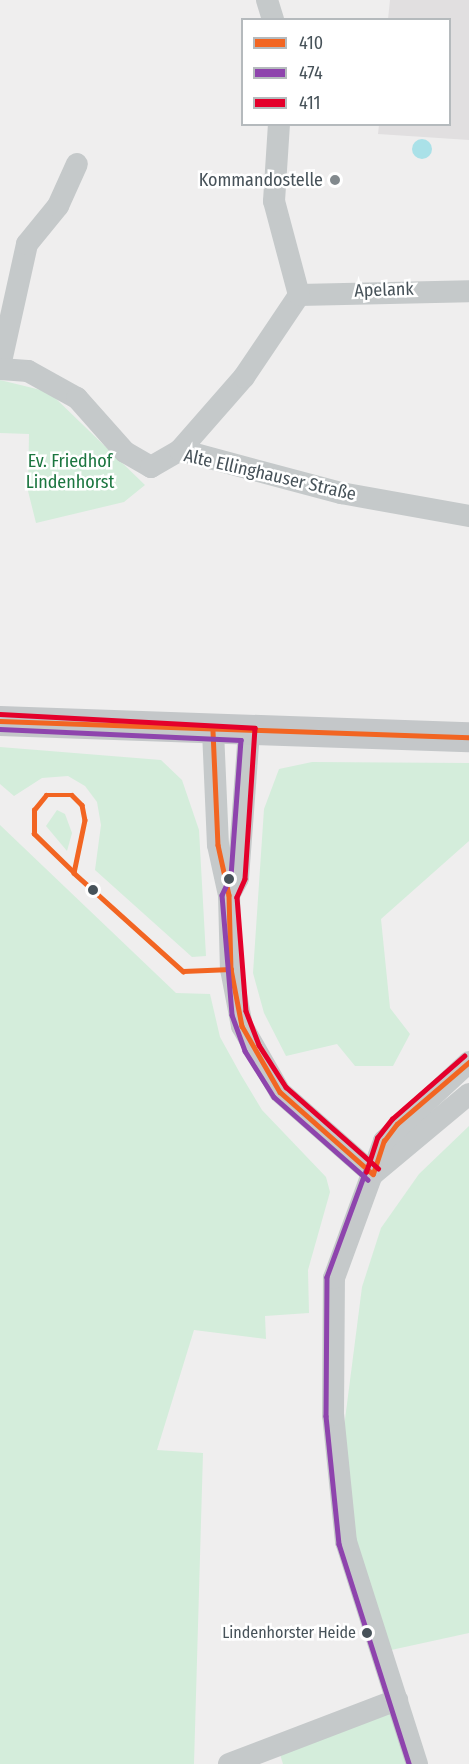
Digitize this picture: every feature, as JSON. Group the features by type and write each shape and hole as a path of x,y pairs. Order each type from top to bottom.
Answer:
{"main road":[{"path":"0,721 249,733 469,737"}],"street":[{"path":"267,0 272,18"},
{"path":"180,450 244,377 299,295 274,201 279,126"},
{"path":"0,368 27,244 58,206 77,164"},
{"name":"Apelank","path":"299,295 469,291"},
{"name":"Alte Ellinghauser Straße","path":"0,368 28,371 77,398 125,452 151,467 180,450 341,493 469,516"},
{"path":"213,731 218,845 229,895 231,969 252,1048 280,1092 373,1174"},
{"path":"229,895 238,878 249,733"},
{"path":"417,1764 346,1542 333,1415 334,1278 384,1141 397,1124 469,1062"},
{"path":"373,1174 469,1094"},
{"path":"229,1764 397,1700"}],"shaded area":[{"path":"390,0 469,0 469,140 378,134 379,126 451,126 451,18 388,18"}],"green space":[{"name":"Ev. Friedhof Lindenhorst","path":"0,380 49,392 145,485 124,502 36,523 28,491 29,434 0,433"},
{"path":"0,747 161,760 182,780 199,830 206,956 192,957 95,870 101,825 97,802 85,786 68,776 42,778 14,796 0,784"},
{"path":"312,762 469,763 469,841 381,919 390,1008 410,1034 393,1066 355,1066 337,1044 286,1056 264,1013 253,973 264,809 279,769"},
{"path":"57,810 65,814 72,833 67,851 46,826"},
{"path":"0,825 176,993 210,994 220,1037 262,1110 326,1177 330,1192 308,1270 309,1313 265,1316 266,1339 194,1330 157,1450 203,1453 194,1764 0,1764"},
{"path":"469,1126 469,1633 382,1652 338,1474 362,1287 381,1228 419,1174"},
{"path":"397,1700 417,1764 283,1764 277,1745"}],"water":[{"path":"422,139 429,142 432,149 429,156 422,159 415,156 412,149 415,142"}],"transit line":[{"name":"411","path":"0,714 255,728 245,879 237,897 246,1011 259,1045 286,1087 378,1168"},
{"name":"410","path":"0,721 469,737"},
{"name":"474","path":"0,729 241,740 231,876 222,895 232,1015 245,1051 274,1097 368,1180"},
{"name":"410","path":"213,731 218,845 229,895 231,969 242,1026 280,1092 373,1174"},
{"name":"410","path":"46,795 72,795 82,805 85,820 74,873 34,834 34,810 46,795"},
{"name":"410","path":"74,873 183,971 231,969"},
{"name":"411","path":"366,1172 377,1138 392,1119 464,1056"},
{"name":"410","path":"373,1174 384,1141 397,1124 469,1062"},
{"name":"474","path":"366,1171 327,1277 326,1416 339,1544 409,1764"}],"place":[{"name":"Kommandostelle","path":"335,180"},
{"name":"Lindenhorster Heide","path":"367,1633"}]}
